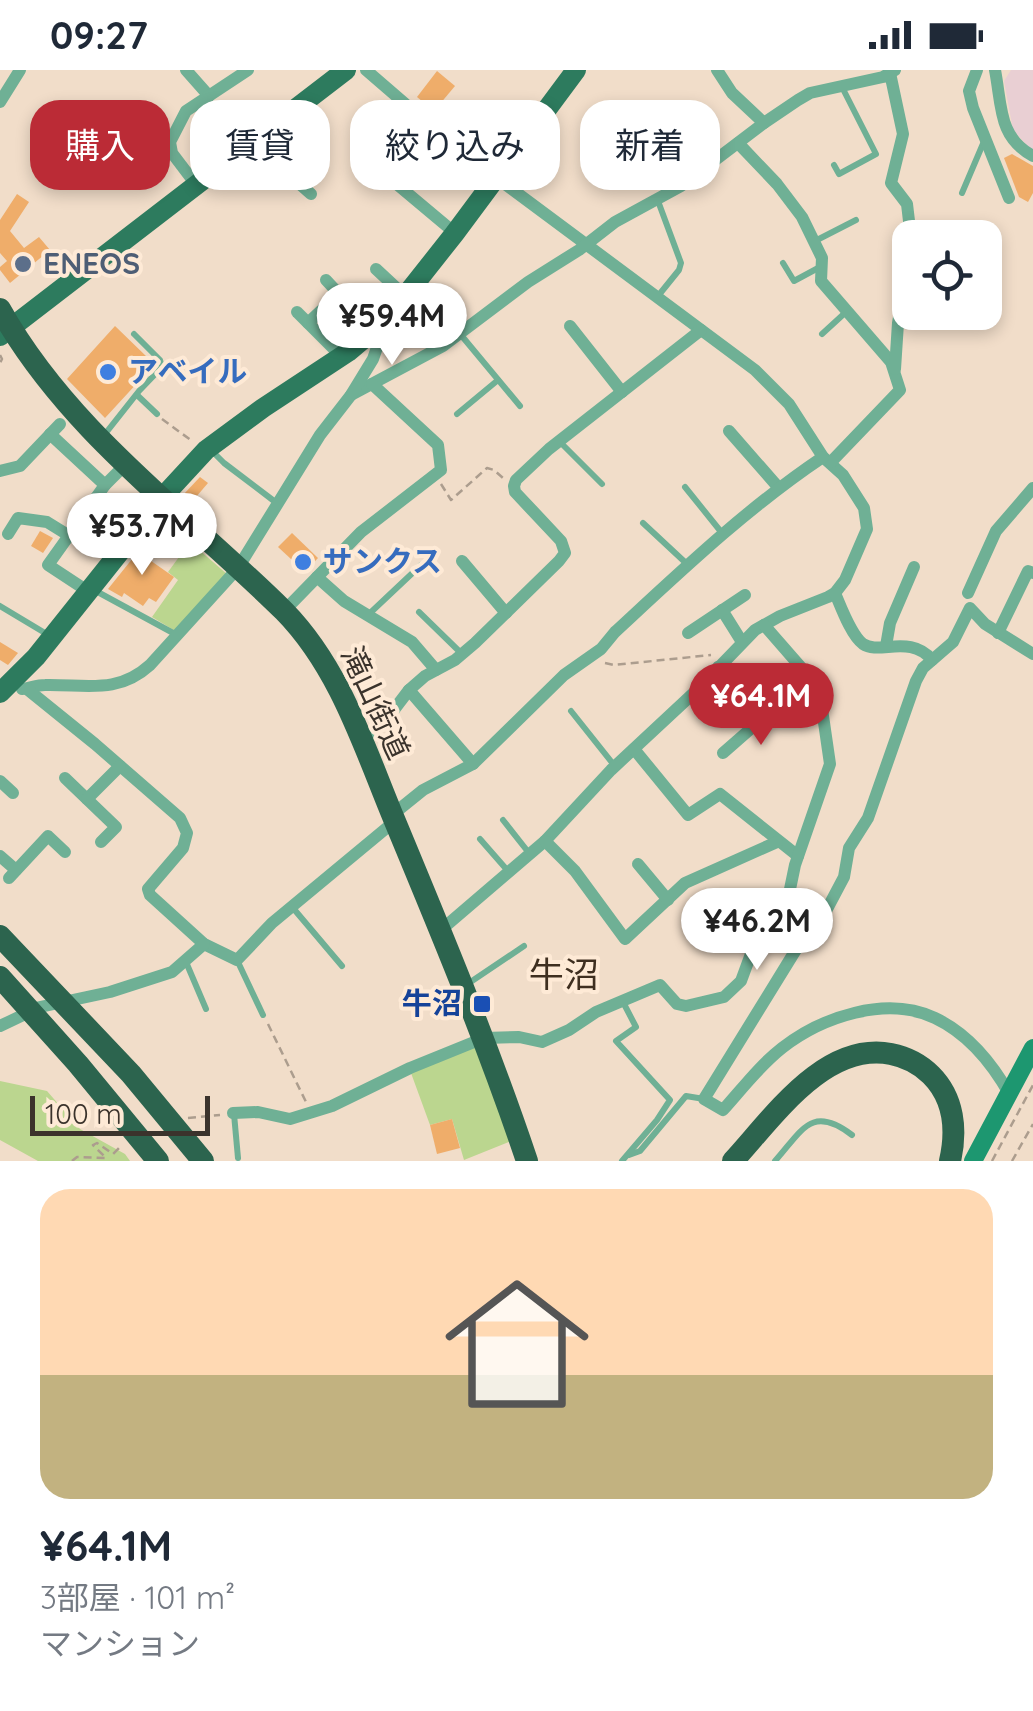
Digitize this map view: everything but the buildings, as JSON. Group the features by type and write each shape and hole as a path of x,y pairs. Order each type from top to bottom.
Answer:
{"highway":[{"name":"滝山街道","path":"4,324 41,373 100,438 298,625 329,669 441,930 527,1161"},
{"path":"0,936 130,1074 203,1161"},
{"path":"7,984 153,1156"},
{"path":"732,1161 807,1082 830,1065 862,1054 906,1058 926,1070 940,1085 947,1118 939,1161"},
{"path":"747,1161 814,1092 845,1072 867,1066 898,1069 913,1077 933,1098 954,1132 950,1161"},
{"path":"173,1124 212,1161"}],"main road":[{"path":"308,100 346,70"},
{"path":"554,100 576,70"},
{"path":"4,324 192,190"},
{"path":"10,683 53,637 162,500 208,449 342,357 387,319 487,190"}],"street":[{"path":"0,102 20,70"},
{"path":"186,70 209,96"},
{"path":"203,100 248,70"},
{"path":"366,70 401,100"},
{"path":"717,70 732,93 764,123"},
{"path":"977,70 969,91 973,108 1009,198"},
{"path":"995,70 1006,132 1020,149 1033,156"},
{"path":"351,395 443,346 614,222 681,186 810,92 893,71 903,134 891,183 906,204 908,220"},
{"path":"190,108 170,142 172,153 190,176"},
{"path":"10,683 120,766 180,818 186,833 183,848 148,889 150,895 204,944 237,960 261,934 423,790 473,764 564,675 590,658 722,533 778,487 827,460 900,390 892,362 822,281 822,258 802,218 777,184 738,143"},
{"path":"306,190 311,194"},
{"path":"404,190 455,233"},
{"path":"441,930 545,841 615,766 764,624 835,593 845,580 867,529 864,508 843,475 827,460 789,404 755,370 513,190"},
{"path":"376,269 405,296"},
{"path":"308,323 338,294 326,280"},
{"path":"297,312 342,357"},
{"path":"10,683 97,687 139,675 238,568 373,359 387,319"},
{"path":"570,326 622,392"},
{"path":"363,743 409,690 462,654 566,553 561,541 516,492 516,480 700,330"},
{"path":"894,372 898,330"},
{"path":"284,611 361,532 440,470 438,445 372,384"},
{"path":"0,471 20,466 55,429 105,485"},
{"path":"728,431 778,487"},
{"path":"91,590 48,564 105,485 126,464"},
{"path":"968,593 996,531 1033,488"},
{"path":"8,534 18,518 47,522 68,535"},
{"path":"462,561 506,613"},
{"path":"886,646 890,623 914,567"},
{"path":"998,633 1028,571 1033,573"},
{"path":"317,576 344,600 412,642 436,670"},
{"path":"835,593 862,643 908,646 925,651 932,660"},
{"path":"688,633 745,595"},
{"path":"1010,1094 991,1064 955,1030 932,1016 888,1010 846,1015 806,1032 766,1061 723,1110 704,1098 844,877 849,848 868,818 923,668 952,642 970,608 985,624 1033,654"},
{"path":"722,610 740,645"},
{"path":"234,1113 258,1112 290,1119 332,1106 484,1038 520,1037 542,1042 596,1012 660,985 678,1004 686,1006 724,997 733,990 746,973 755,943 789,894 830,764 819,688 764,624"},
{"path":"718,667 766,716 723,754"},
{"path":"409,690 473,764"},
{"path":"634,749 688,815 720,794 798,856"},
{"path":"87,799 120,766"},
{"path":"65,778 116,827 101,842"},
{"path":"0,781 13,794"},
{"path":"0,856 12,874 48,836 65,852"},
{"path":"545,841 575,871 624,939 685,883 777,842"},
{"path":"638,864 668,900"},
{"path":"0,1026 40,1007 140,984 172,972 204,944"},
{"path":"973,1161 1033,1048"}],"lane":[{"path":"834,165 839,174 876,154 840,84"},
{"path":"962,193 986,138"},
{"path":"657,200 682,262 658,297"},
{"path":"814,241 856,220"},
{"path":"783,263 794,281 822,267"},
{"path":"822,334 848,311"},
{"path":"100,438 162,367 160,360 134,334"},
{"path":"460,334 520,406"},
{"path":"457,414 498,380"},
{"path":"137,395 157,414"},
{"path":"560,441 602,484"},
{"path":"208,449 278,504"},
{"path":"685,486 722,533"},
{"path":"642,523 688,564"},
{"path":"368,615 421,566"},
{"path":"91,590 176,635"},
{"path":"0,606 53,637"},
{"path":"419,612 462,654"},
{"path":"570,712 615,766"},
{"path":"503,820 530,854"},
{"path":"480,839 508,872"},
{"path":"292,907 342,966"},
{"path":"463,986 524,946"},
{"path":"237,960 264,1015"},
{"path":"185,961 206,1009"},
{"path":"623,1000 636,1027 616,1041 670,1100 625,1158"},
{"path":"625,1158 640,1151 686,1096 704,1098"},
{"path":"234,1113 238,1158"},
{"path":"775,1161 808,1124 828,1120 852,1134"}],"path":[{"path":"0,355 0,363"},
{"path":"157,414 208,449"},
{"path":"432,476 452,500 487,468 514,486"},
{"path":"590,658 614,666 703,658 740,645"},
{"path":"264,1015 311,1112"},
{"path":"992,1161 1033,1084"},
{"path":"1012,1161 1033,1124"}],"shaded area":[{"path":"1011,70 1033,70 1033,152 1013,130 1004,81"}],"green space":[{"path":"190,542 228,575 177,632 152,617 178,580 168,572"},
{"path":"478,1045 511,1141 464,1160 452,1119 430,1125 411,1073"},
{"path":"0,1081 47,1091 80,1129 125,1154 130,1161 38,1161 0,1140"}],"place":[{"name":"ENEOS","path":"23,264"},
{"name":"アベイル","path":"108,372"},
{"name":"サンクス","path":"303,562"},
{"name":"牛沼","path":"482,1004"}],"district":[{"name":"牛沼","path":"564,975"}]}
